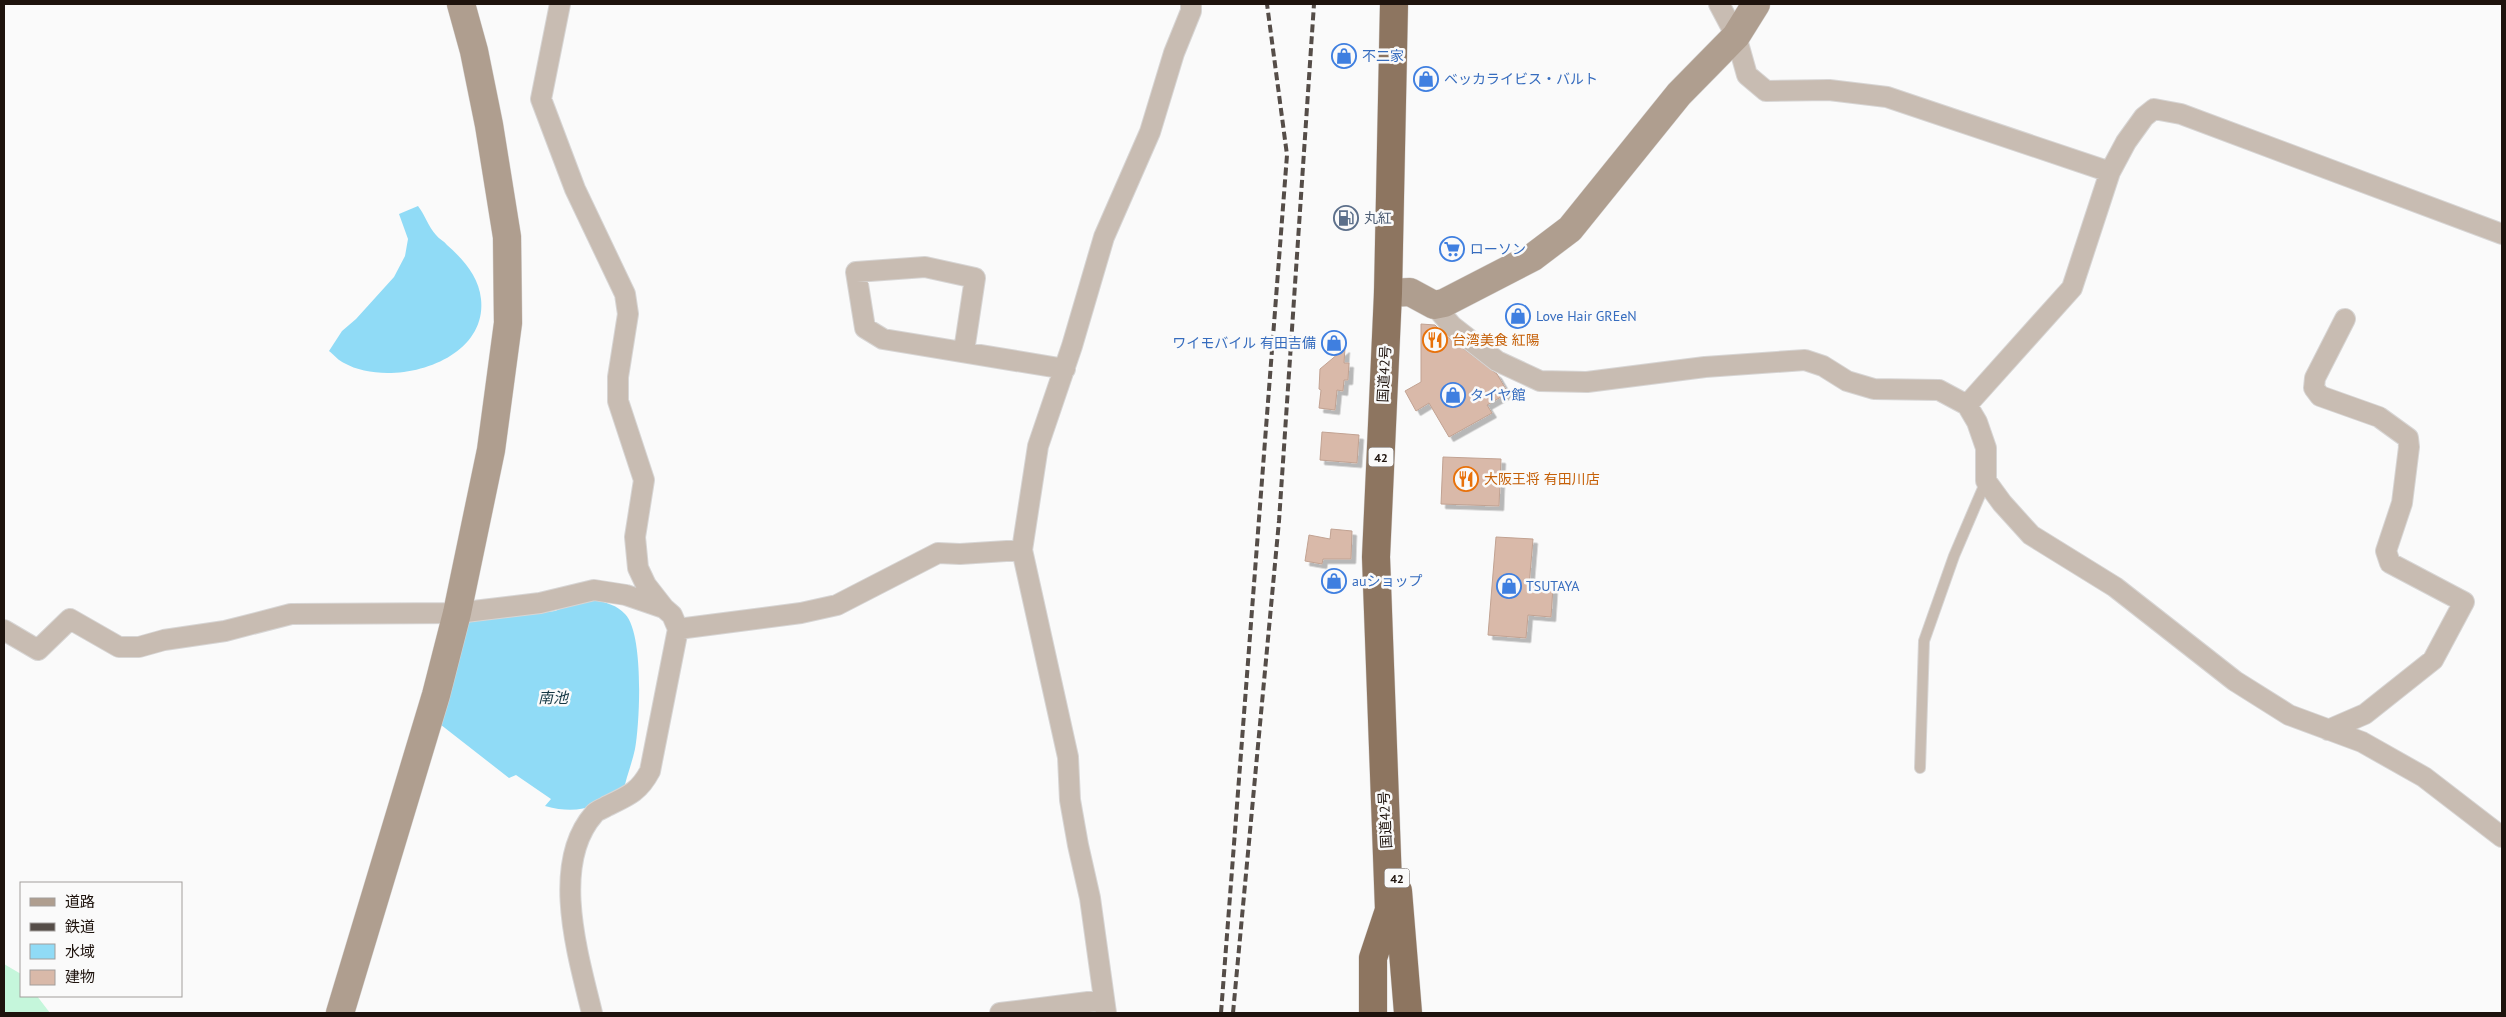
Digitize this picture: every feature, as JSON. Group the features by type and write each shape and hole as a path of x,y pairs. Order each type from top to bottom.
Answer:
{"highway":[{"name":"国道42号","path":"1373,1013 1373,958 1389,910 1381,743 1376,557 1388,293 1394,4"},
{"name":"国道42号","path":"1381,743 1403,936 1408,1013"},
{"path":"1389,910 1391,1013"}],"street":[{"path":"340,1013 430,713 457,613 490,450 508,324 507,237 489,125 474,51 460,4"},
{"path":"560,4 541,99 575,189 625,294 628,314 618,376 618,401 644,480 635,537 638,568 646,585 672,615 678,629 655,736 650,771 643,785 631,795 595,812 577,838 570,883 576,948 592,1013"},
{"path":"1000,1013 1105,1007 1090,898 1070,800 1068,757 1022,550 1038,446 1065,369 1104,237 1150,132 1174,53 1191,11 1191,4"},
{"path":"1719,4 1736,36 1747,75 1766,91 1829,90 1887,97 2110,172"},
{"path":"1434,304 1444,303 1533,257 1570,229 1679,94 1736,36 1756,4"},
{"path":"1967,406 2072,288 2110,172 2126,142 2144,118 2154,109 2181,114 2502,234"},
{"path":"964,351 975,278 925,267 856,272 862,320 865,328 872,334 883,339 1065,369"},
{"path":"1388,293 1410,292 1434,304 1452,326 1497,361 1540,381 1587,382 1705,367 1805,360 1823,366 1847,381 1874,389 1939,390 1967,406 1977,422 1986,448 1986,481 2002,503 2031,535 2115,587 2235,681 2289,715 2362,742 2424,777 2502,837"},
{"path":"2328,730 2365,714 2433,660 2464,602 2390,563 2386,551 2402,503 2409,447 2408,438 2379,417 2320,396 2314,388 2314,378 2345,319"},
{"path":"678,629 801,612 837,605 938,553 960,554 1022,550"},
{"path":"4,630 38,650 70,619 119,647 139,647 164,640 225,631 291,614 457,613 540,604 594,590 626,596 664,608"}],"lane":[{"path":"1920,768 1924,641 1954,556 1986,481"}],"green space":[{"path":"4,964 20,973 20,997 38,997 50,1013 4,1013"}],"water":[{"path":"418,206 433,232 459,256 474,276 481,299 479,321 469,340 453,354 432,365 409,371 386,373 363,370 344,363 329,351 342,331 356,319 394,277 405,256 408,239 399,214"},
{"name":"南池","path":"595,599 615,606 625,614 631,624 635,639 638,658 639,699 635,749 623,793 594,806 576,810 557,809 545,806 551,799 516,775 509,778 436,721 465,621 555,611 582,600"}],"building":[{"path":"1421,324 1435,325 1445,335 1497,374 1508,393 1487,405 1492,413 1449,437 1429,403 1416,411 1405,391 1421,382"},
{"path":"1345,348 1344,363 1349,363 1348,380 1344,380 1343,391 1337,390 1335,410 1319,408 1321,390 1319,389 1320,369"},
{"path":"1322,432 1359,435 1357,463 1320,460"},
{"path":"1443,457 1501,459 1499,506 1441,504"},
{"path":"1331,529 1352,531 1351,559 1323,559 1322,564 1305,561 1309,535 1330,539"},
{"path":"1496,537 1533,539 1529,586 1553,587 1551,617 1528,615 1526,638 1488,635"}],"railway":[{"path":"1221,1013 1287,155 1267,4"},
{"path":"1233,1013 1279,521 1314,4"}],"place":[{"name":"不二家","path":"1344,56"},
{"name":"ベッカライビス・バルト","path":"1426,79"},
{"name":"丸紅","path":"1346,218"},
{"name":"ローソン","path":"1452,249"},
{"name":"Love Hair GREeN","path":"1518,316"},
{"name":"台湾美食 紅陽","path":"1435,340"},
{"name":"ワイモバイル 有田吉備","path":"1334,343"},
{"name":"タイヤ館","path":"1453,395"},
{"name":"大阪王将 有田川店","path":"1466,479"},
{"name":"auショップ","path":"1334,581"},
{"name":"TSUTAYA","path":"1509,586"}]}
